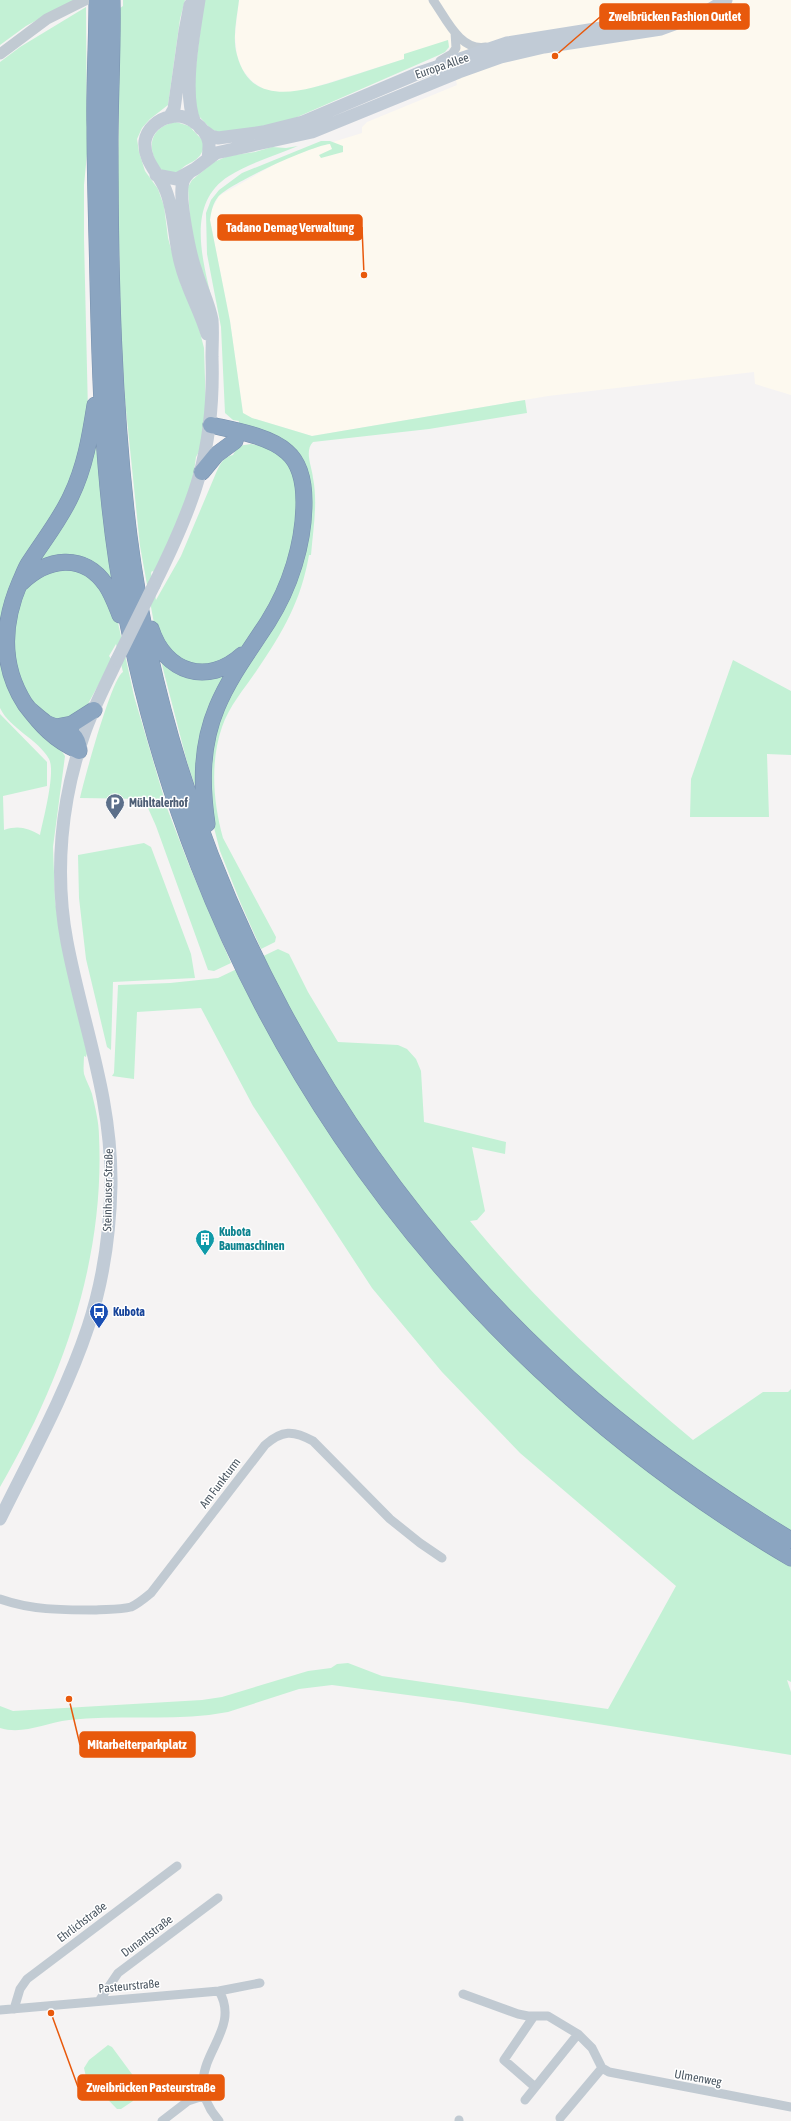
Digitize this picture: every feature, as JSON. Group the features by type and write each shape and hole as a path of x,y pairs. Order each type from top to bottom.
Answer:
{"highway":[{"path":"97,0 94,125 100,370 105,454 117,560 148,716 171,791 201,874 235,953 260,1003 302,1076 370,1179 447,1275 487,1319 579,1406 662,1474 745,1530 791,1558"},
{"path":"112,6 110,140 113,342 120,450 136,580 149,651 181,771 212,861 260,968 322,1081 384,1173 455,1262 545,1355 594,1399 669,1459 750,1515 791,1540"},
{"path":"79,751 51,735 29,709 15,686 6,658 5,639 8,613 19,584 28,565 67,505 79,478 90,436 100,370"},
{"path":"211,425 266,441 286,451 298,466 303,484 304,511 300,540 289,581 275,610 251,647 216,708 205,750 203,770 204,803 212,861"},
{"path":"211,425 219,437 235,441 266,441"},
{"path":"202,472 216,455 235,441"},
{"path":"19,584 36,570 54,563 73,563 86,567 96,574 109,589 133,646"},
{"path":"136,580 153,635 158,646 170,661 180,667 200,673 215,671 234,661 251,647"},
{"path":"29,709 44,722 72,734 78,743 79,751"},
{"path":"56,727 72,724 94,710"}],"main road":[{"path":"170,116 174,109 185,31 192,0"},
{"path":"199,0 194,30 189,97 190,112 209,142 208,158 185,177 182,186 184,214 195,269 210,313 212,355"},
{"name":"Europa Allee","path":"208,158 221,152 312,132 459,72 501,57 544,47 661,29 693,17 726,0"},
{"name":"Europa Allee","path":"197,125 211,136 223,138 245,136 284,127 338,108 419,73 507,43 658,19 693,17"},
{"path":"197,125 181,116 170,116 154,125 145,141 148,159 166,191 182,270 203,320 212,355"},
{"path":"156,175 177,178 190,172"},
{"name":"Steinhauser Straße","path":"0,1519 60,1395 82,1345 98,1285 109,1216 110,1158 108,1128 100,1079 67,939 61,892 61,845 66,805 79,751 94,710 182,528 202,472 211,425 213,389 212,355"}],"street":[{"path":"0,54 47,19 85,0"},
{"path":"433,0 454,31 465,43 474,48 507,43"},
{"path":"419,73 447,58 454,52 457,45 454,31"},
{"name":"Am Funkturm","path":"0,1599 35,1609 118,1609 132,1607 151,1593 265,1445 273,1438 283,1433 302,1435 313,1441 390,1519 442,1558"},
{"name":"Ehrlichstraße","path":"14,2009 20,1989 27,1979 177,1866"},
{"name":"Dunantstraße","path":"100,2001 110,1983 118,1973 218,1898"},
{"name":"Pasteurstraße","path":"0,2010 219,1991 260,1983"},
{"path":"219,1991 226,2009 225,2020 206,2067 202,2087 203,2096 219,2121"},
{"path":"463,1994 518,2014 548,2016 578,2034 592,2048 602,2068 560,2118"},
{"path":"534,2016 504,2060 536,2087"},
{"path":"525,2100 578,2034"},
{"name":"Ulmenweg","path":"602,2068 618,2075 791,2108"},
{"path":"162,2121 188,2101 203,2096"}],"shaded area":[{"path":"239,0 791,0 791,395 755,384 754,372 548,396 312,436 252,418 243,413 230,321 210,220 212,209 219,196 284,159 362,133 362,127 367,122 457,85 448,40 404,59 305,90 287,93 265,90 252,81 242,69 237,55 235,36"}],"green space":[{"path":"0,0 74,0 26,26 0,45"},
{"path":"123,0 185,0 180,19 168,105 150,119 142,128 137,139 139,152 145,171 158,189 164,206 168,238 181,285 196,317 204,348 206,411 202,446 196,457 192,486 156,573 152,571 151,573 156,600 181,556 222,461 233,455 238,446 251,444 266,447 285,457 298,486 296,536 272,607 249,643 212,668 177,662 155,629 140,546 125,400 121,340 118,184 120,8 123,6"},
{"path":"204,0 239,0 235,41 237,55 244,72 254,83 266,89 280,92 312,88 342,79 404,59 404,54 448,40 449,47 445,52 439,55 286,122 221,133 211,129 195,112 193,90"},
{"path":"86,7 87,154 84,185 84,239 88,412 73,481 7,597 0,623 0,62 20,47"},
{"path":"176,122 189,126 205,143 200,156 180,170 177,175 159,168 152,150 155,134 164,126"},
{"path":"321,141 330,141 343,146 343,152 321,158 319,155 332,149 330,144 307,151 271,166 237,183 225,191 218,197 212,208 210,220 230,321 243,413 252,418 312,436 525,400 527,413 429,429 313,442 310,446 309,459 314,487 315,516 311,555 309,555 306,572 296,602 283,629 225,719 218,740 214,768 215,796 223,838 276,937 275,942 261,949 220,851 211,816 206,781 217,713 284,603 306,471 238,428 239,421 233,420 225,413 221,327 207,254 206,213 211,200 219,190 242,173"},
{"path":"298,146 237,171 215,188 206,202 202,218 202,254 213,305 196,252 190,220 188,187 192,180 214,162 228,156 255,152 272,147 286,148"},
{"path":"95,438 113,586 96,570 37,566"},
{"path":"61,565 91,574 117,618 134,696 167,808 189,865 231,963 214,971 208,970 156,826 144,799 80,798 92,752 112,691 118,678 123,672 116,644 109,656 112,660 83,713 62,722 37,710 21,685 10,633 26,584"},
{"path":"0,659 65,756 53,847 55,900 61,941 87,1053 86,1057 84,1056 84,1074 92,1094 98,1120 99,1183 95,1229 87,1274 75,1318 60,1362 42,1405 0,1487 0,714 47,762 47,786 3,796 4,830 23,828 40,835 50,785 51,765 44,752 10,722 0,708"},
{"path":"733,660 791,691 791,755 767,754 769,817 690,817 691,779"},
{"path":"161,661 230,668 196,789 187,762"},
{"path":"144,843 151,847 191,954 195,978 113,982 111,1050 107,1047 86,959 79,898 78,855"},
{"path":"278,949 289,954 308,992 338,1042 398,1045 407,1049 416,1059 421,1071 424,1122 506,1142 505,1154 472,1147 485,1211 477,1220 470,1221 521,1280 548,1308 605,1363 663,1415 693,1440 763,1392 788,1392 791,1389 791,1682 787,1680 791,1692 791,1755 461,1702 332,1685 299,1689 228,1712 209,1715 69,1720 26,1729 9,1730 0,1728 0,1706 13,1711 202,1700 222,1697 308,1671 331,1668 337,1664 348,1663 382,1676 608,1709 676,1586 520,1453 442,1372 372,1288 253,1106 201,1008 137,1012 134,1079 112,1076 114,1073 118,985 170,983 218,978"},
{"path":"108,2045 112,2047 140,2085 135,2090 133,2101 121,2109 117,2109 86,2077 84,2068 89,2060"}],"place":[{"name":"Zweibrücken Fashion Outlet","path":"555,56"},
{"name":"Tadano Demag Verwaltung","path":"364,275"},
{"name":"Mühltalerhof","path":"115,820"},
{"name":"Kubota Baumaschinen","path":"205,1256"},
{"name":"Kubota","path":"99,1329"},
{"name":"Mitarbeiterparkplatz","path":"69,1699"},
{"name":"Zweibrücken Pasteurstraße","path":"51,2013"}]}
